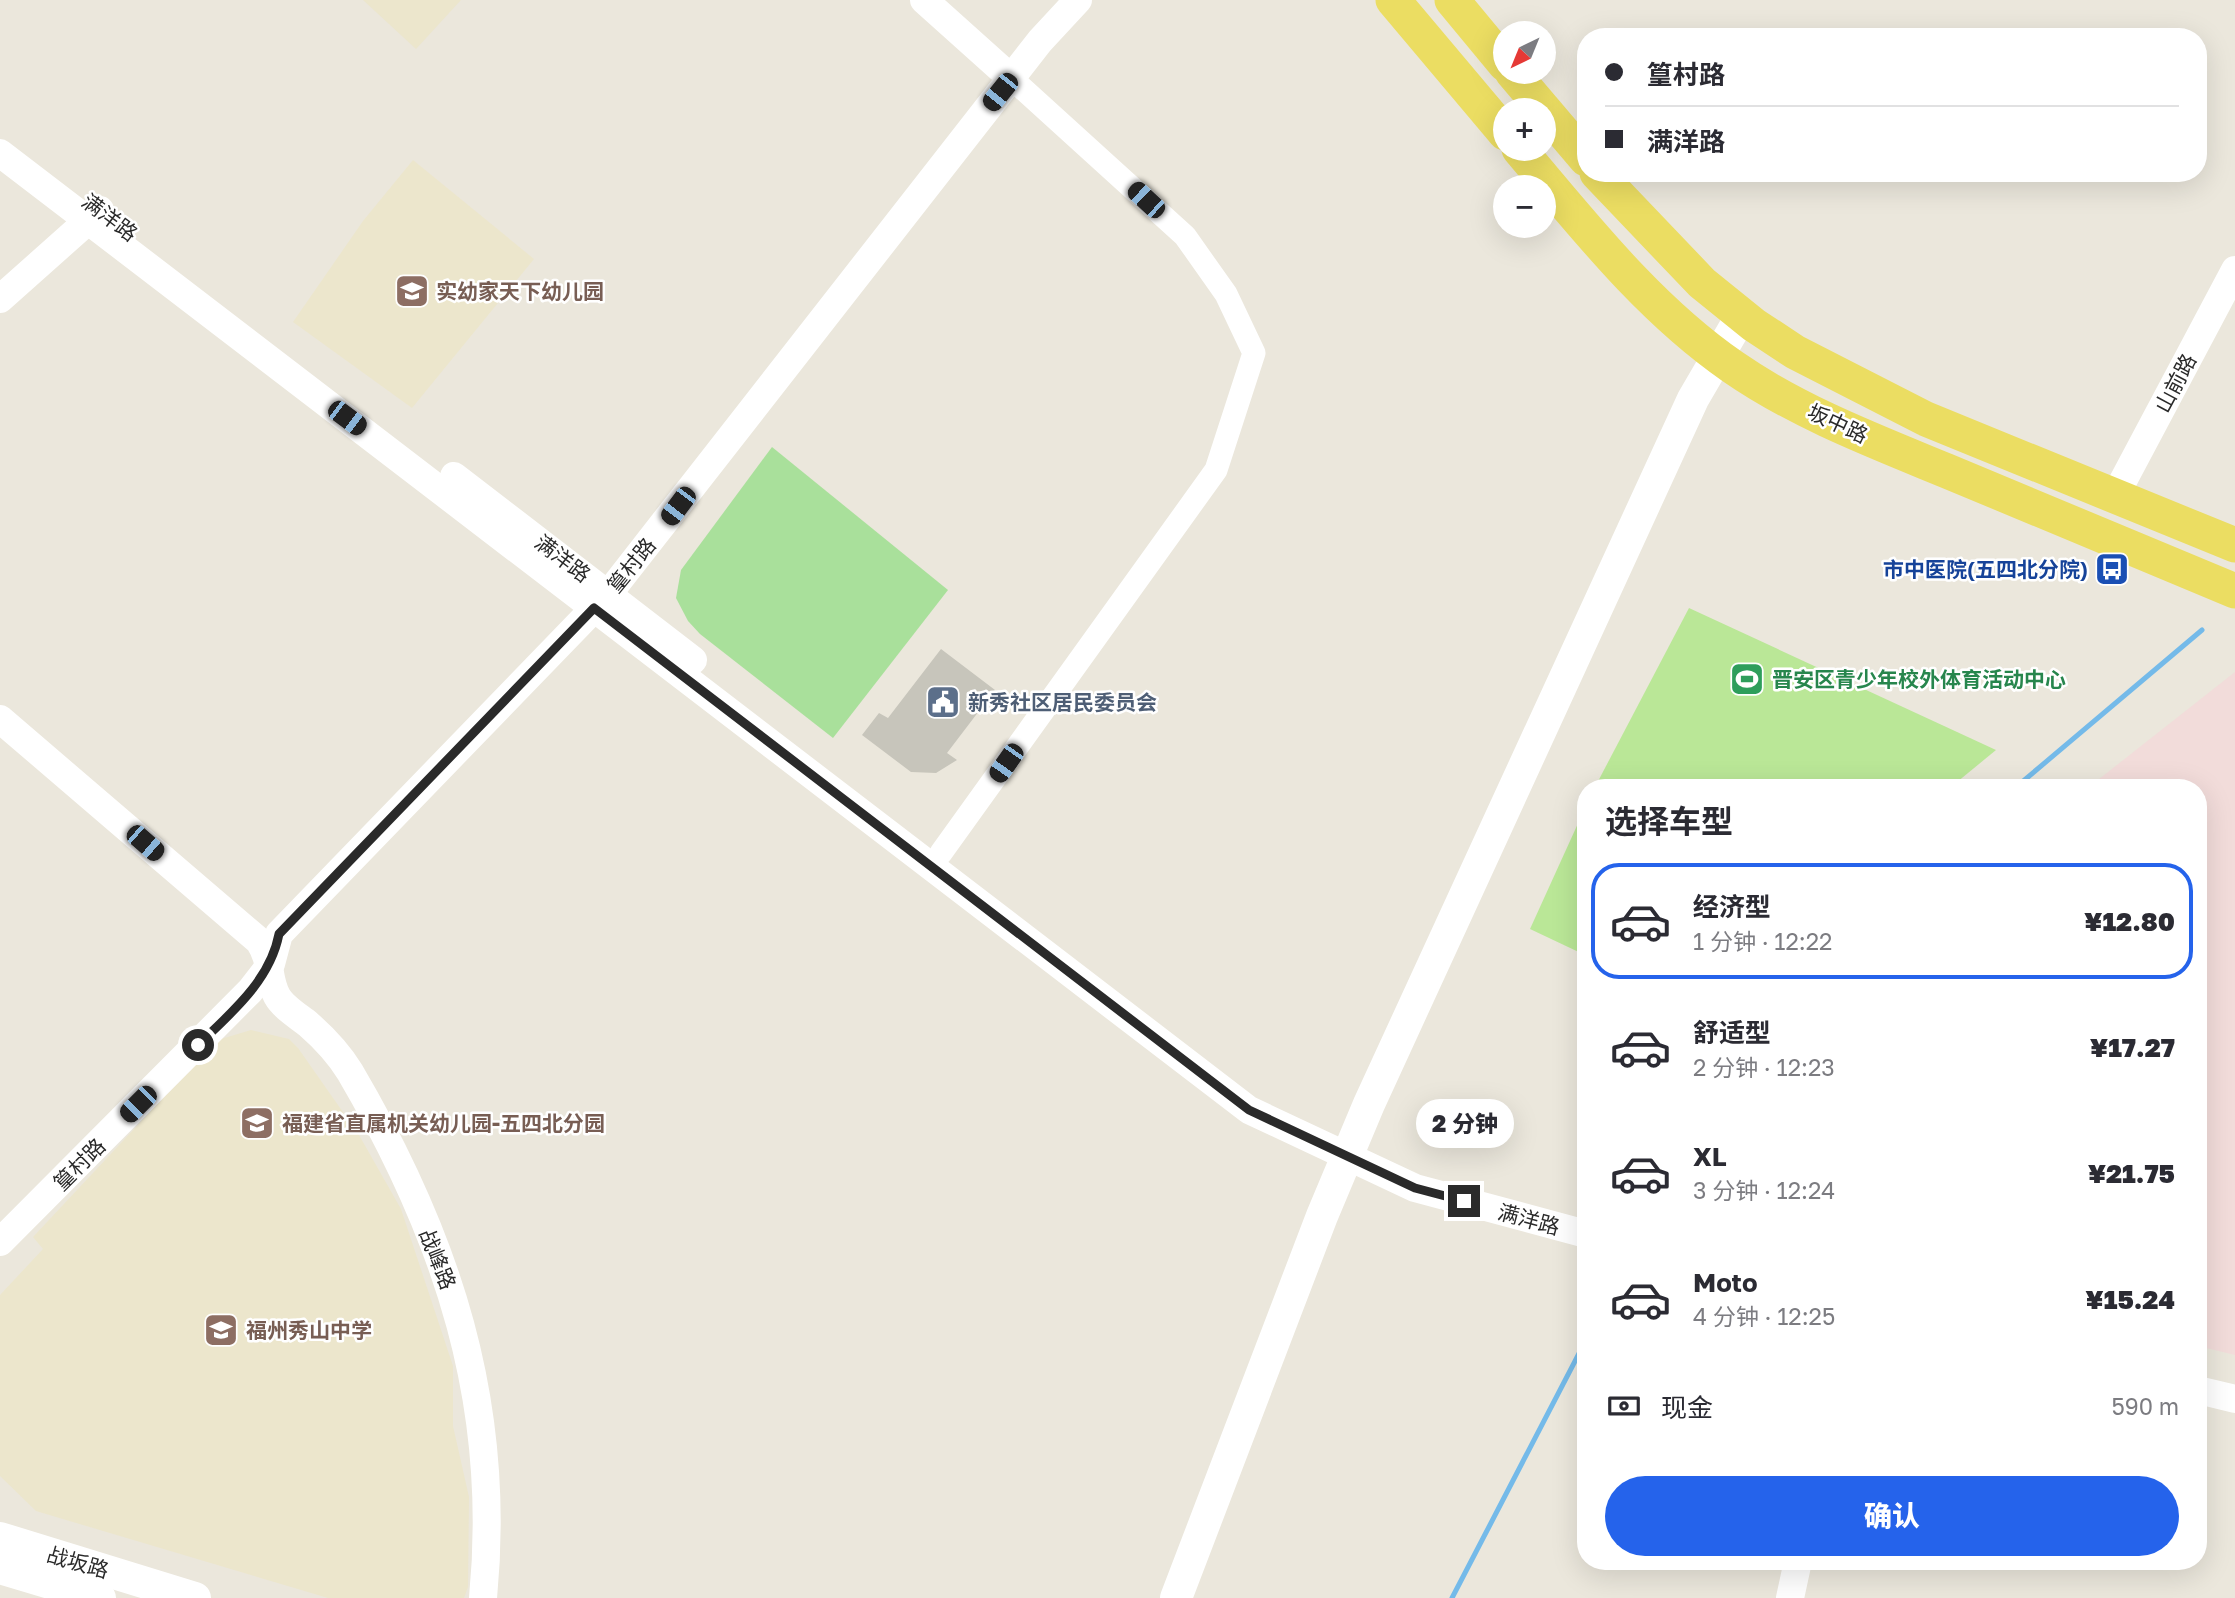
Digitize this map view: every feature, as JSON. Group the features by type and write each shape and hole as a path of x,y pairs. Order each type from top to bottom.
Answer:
{"main road":[{"path":"1393,0 1493,119"},
{"path":"1452,0 1493,50"},
{"path":"1522,84 1577,148"},
{"name":"坂中路","path":"1529,161 1620,266 1674,320 1726,362 1789,400 1844,427 2232,590"},
{"name":"坂中路","path":"1605,182 1682,264 1750,322 1881,399 2235,545"},
{"path":"1176,1598 1357,1160 1693,399 1726,362 1750,322"},
{"path":"1199,1598 1357,1160"},
{"name":"战坂路","path":"0,1538 195,1598"},
{"name":"战坂路","path":"0,1568 100,1598"}],"street":[{"path":"924,0 1185,236 1226,294 1254,354 1216,470 941,853"},
{"name":"篁村路","path":"0,1242 217,1026 271,964 279,934 601,601 1040,41 1078,0"},
{"name":"满洋路","path":"0,134 94,215 601,601 1261,1095 1279,1123"},
{"name":"满洋路","path":"0,153 94,215"},
{"path":"0,299 94,215"},
{"name":"山前路","path":"2115,496 2235,270"},
{"name":"满洋路","path":"601,601 1249,1110 1415,1188 1577,1232"},
{"path":"0,719 259,941 271,964"},
{"name":"战峰路","path":"271,964 273,988 278,999 319,1034 349,1070 411,1194 456,1305 471,1362 485,1444 488,1520 483,1598"},
{"path":"2207,1392 2235,1399"},
{"path":"1790,1598 1796,1570"}],"shaded area":[{"path":"363,0 461,0 416,49"},
{"name":"实幼家天下幼儿园","path":"413,160 534,259 412,408 293,322 363,221"},
{"path":"2235,672 2235,1355 2207,1348 2207,779 2099,779"},
{"name":"福州秀山中学","path":"251,1030 289,1039 298,1048 359,1135 401,1209 453,1366 453,1426 469,1497 468,1587 464,1598 328,1598 36,1511 0,1476 0,1295 43,1249 33,1237 151,1111 221,1039"}],"green space":[{"path":"772,447 948,590 833,738 700,634 688,621 676,598 681,570"},
{"name":"晋安区青少年校外体育活动中心","path":"1689,608 1996,750 1961,779 1599,779"},
{"path":"1577,826 1577,951 1530,929"}],"building":[{"name":"新秀社区居民委员会","path":"941,649 995,690 947,753 957,760 936,773 911,772 862,735 879,713 888,718"}],"waterway":[{"path":"2026,779 2202,630"},
{"path":"1452,1598 1577,1357"}],"place":[{"name":"实幼家天下幼儿园","path":"412,291"},
{"name":"市中医院(五四北分院)","path":"2112,569"},
{"name":"晋安区青少年校外体育活动中心","path":"1747,679"},
{"name":"新秀社区居民委员会","path":"943,702"},
{"name":"福建省直属机关幼儿园-五四北分园","path":"257,1123"},
{"name":"福州秀山中学","path":"221,1330"}],"route":[{"path":"198,1045 261,979 271,964 279,934 594,608 1249,1110 1415,1188 1464,1201"}]}
